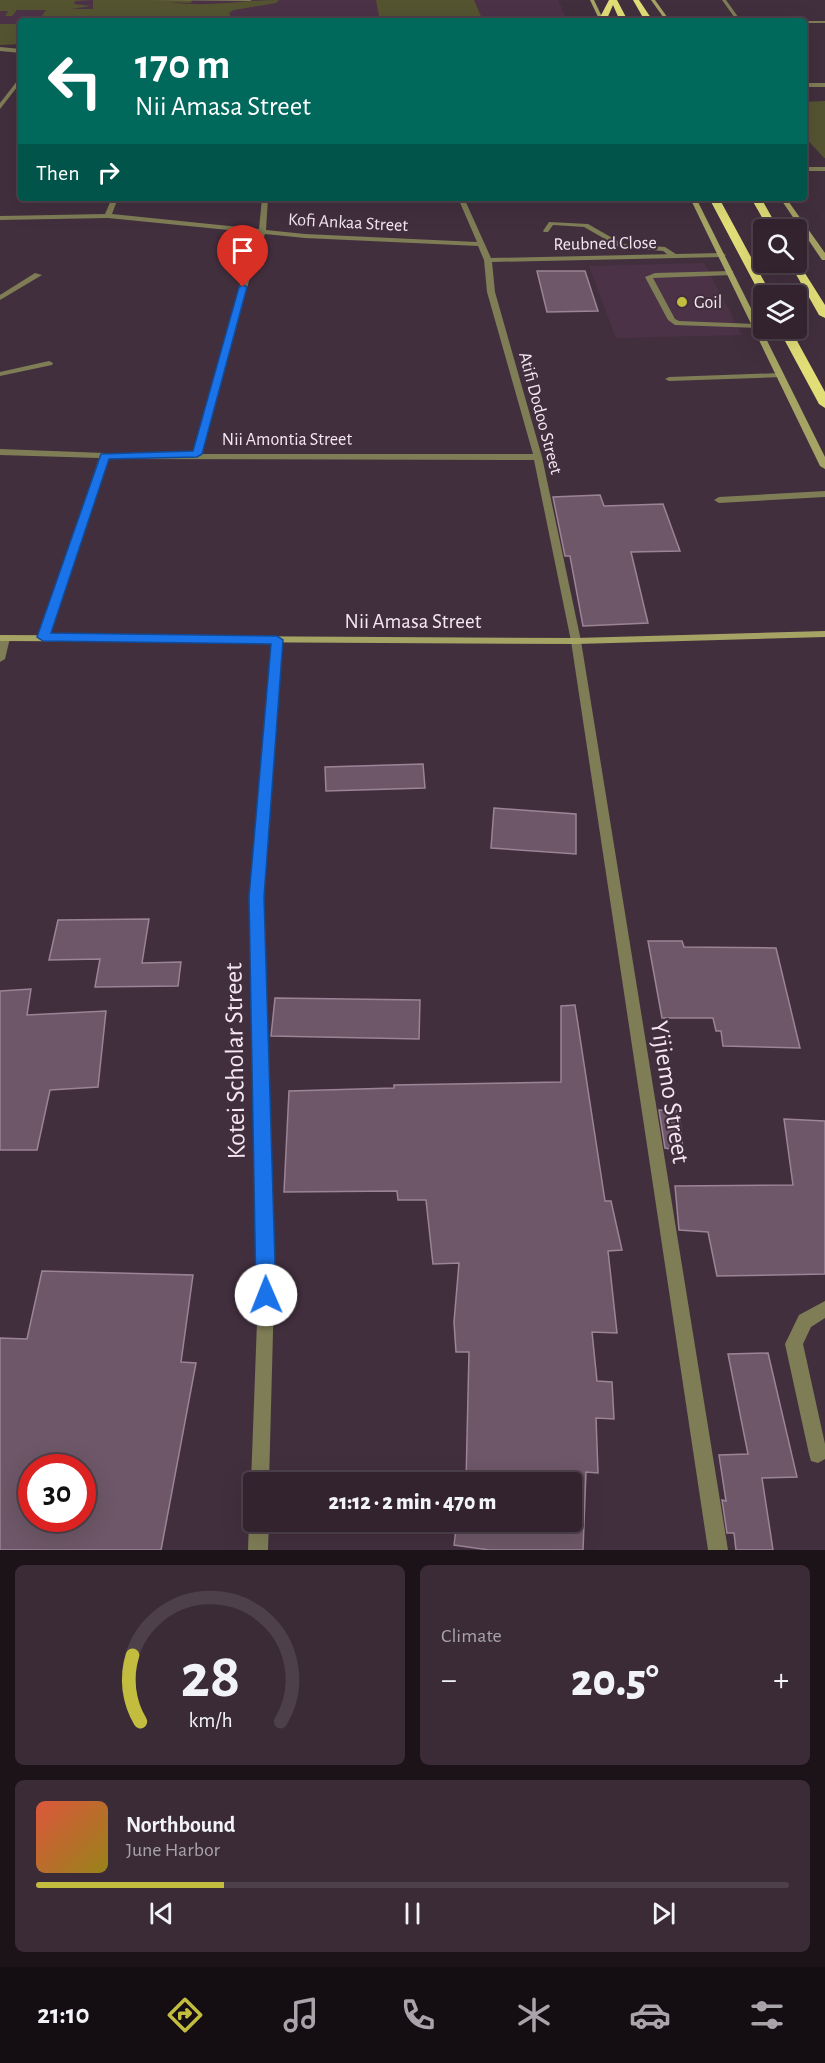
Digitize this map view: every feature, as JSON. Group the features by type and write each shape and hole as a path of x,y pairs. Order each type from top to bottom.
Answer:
{"highway":[{"path":"604,18 613,0"},
{"path":"613,0 622,18"},
{"path":"636,0 647,18"},
{"path":"716,201 761,285"},
{"path":"758,201 768,219"},
{"path":"800,273 825,315"},
{"path":"790,339 825,404"}],"street":[{"path":"64,0 82,0"},
{"path":"150,0 250,0"},
{"path":"592,0 601,18"},
{"path":"653,0 666,18"},
{"path":"724,0 737,18"},
{"path":"807,22 825,22"},
{"path":"0,49 18,51"},
{"path":"807,86 825,85"},
{"path":"0,90 17,90"},
{"path":"0,107 17,90"},
{"path":"807,169 825,169"},
{"path":"108,216 114,201"},
{"path":"197,454 249,266 262,232 265,201"},
{"name":"Atifi Dodoo Street","path":"462,201 479,244 488,260 491,292 538,457 576,641"},
{"path":"695,201 753,320"},
{"path":"785,201 825,258"},
{"name":"Kofi Ankaa Street","path":"0,218 108,216 262,232 479,244"},
{"path":"546,231 551,223 581,224 621,246 665,249 675,256"},
{"name":"Reubned Close","path":"488,260 722,255"},
{"path":"730,273 649,277 672,320 678,323 753,326"},
{"path":"0,298 38,275"},
{"path":"762,339 825,466"},
{"path":"0,374 49,363"},
{"path":"669,379 780,375"},
{"name":"Nii Amontia Street","path":"0,452 104,456 197,454 538,457"},
{"path":"43,637 104,456"},
{"path":"719,500 825,494"},
{"name":"Nii Amasa Street","path":"3,638 576,641 825,634"},
{"path":"0,658 3,638"},
{"name":"Kotei Scholar Street","path":"260,1472 266,1295 257,897 277,640"},
{"name":"Yijiemo Street","path":"576,641 718,1550"},
{"path":"818,1454 794,1344 804,1321 825,1309"},
{"path":"258,1550 259,1532"}],"shaded area":[{"path":"0,0 558,0 566,18 18,18 18,24 0,43"},
{"path":"0,0 91,0 75,1 74,4 91,6 71,9 93,9 93,0 192,0 191,3 170,2 211,4 279,0 276,3 234,10 229,13 232,18 41,17 46,10 17,10 12,16 5,16 8,11 0,11"},
{"path":"376,0 474,0 482,18 379,18"},
{"path":"18,22 18,44 0,45 0,24"},
{"path":"825,101 825,158 807,139 807,102"},
{"path":"704,263 742,335 616,338 589,266"}],"building":[{"path":"537,271 585,271 598,311 547,312"},
{"path":"600,495 604,506 663,504 680,551 631,552 648,623 583,626 570,556 565,556 553,497"},
{"path":"423,764 425,788 326,791 325,767"},
{"path":"494,808 576,814 576,854 491,848"},
{"path":"149,919 142,963 181,962 178,986 95,987 100,959 49,960 58,920"},
{"path":"648,941 682,941 684,947 776,948 800,1048 723,1046 721,1031 716,1031 713,1018 662,1018"},
{"path":"31,989 27,1015 106,1011 98,1087 50,1090 37,1150 0,1150 0,991"},
{"path":"275,998 420,1000 419,1039 271,1036"},
{"path":"575,1005 605,1201 611,1201 622,1250 608,1251 617,1333 592,1332 597,1381 612,1382 614,1419 596,1418 598,1473 586,1472 583,1550 489,1550 454,1545 456,1532 582,1532 582,1472 466,1472 469,1352 456,1352 454,1322 459,1263 433,1264 426,1200 398,1200 397,1191 284,1192 289,1091 394,1088 394,1085 561,1082 561,1006"},
{"path":"659,1110 679,1111 683,1151 665,1148"},
{"path":"784,1119 825,1121 825,1274 717,1276 708,1232 679,1230 675,1186 793,1185"},
{"path":"42,1271 193,1275 181,1362 196,1363 161,1550 0,1550 0,1338 27,1339"},
{"path":"768,1353 797,1477 762,1478 773,1550 736,1550 734,1533 727,1533 722,1500 726,1501 719,1455 748,1454 728,1354"}],"place":[{"name":"Goil","path":"682,302"}],"route":[{"path":"243,287 197,454 104,456 43,637 277,640 257,897 266,1295"}]}
